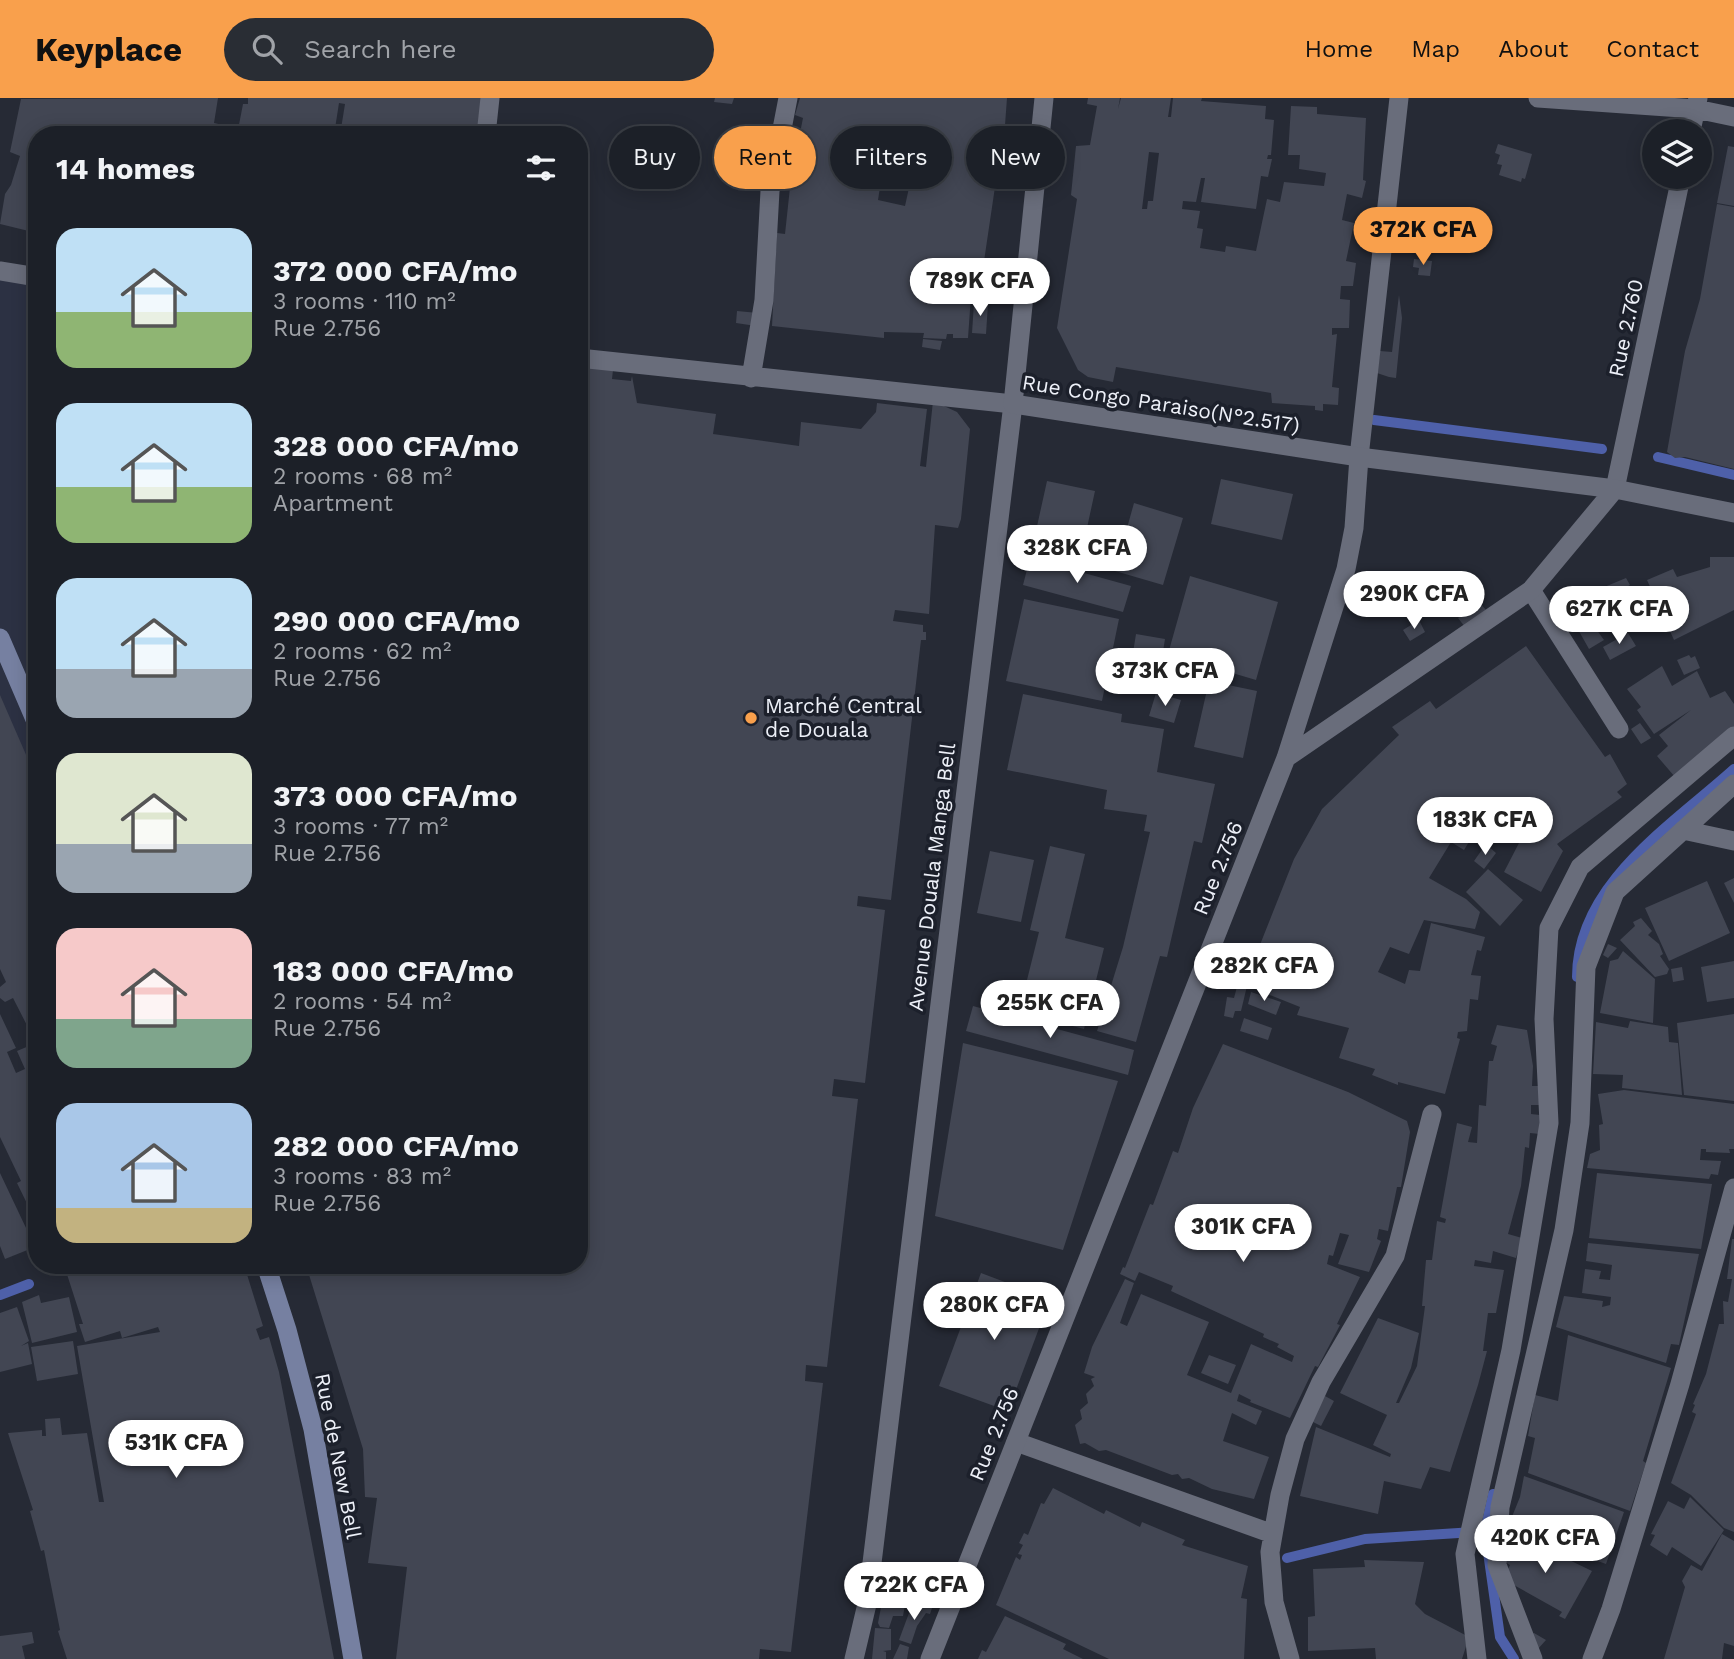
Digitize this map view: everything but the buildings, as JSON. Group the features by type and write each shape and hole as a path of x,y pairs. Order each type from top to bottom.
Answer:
{"main road":[{"path":"0,639 28,703"},
{"name":"Rue de New Bell","path":"269,1274 313,1429 353,1659"}],"street":[{"path":"487,126 490,98"},
{"path":"751,378 764,300 770,191 788,98"},
{"name":"Avenue Douala Manga Bell","path":"854,1659 869,1591 1013,404 1044,98"},
{"name":"Rue 2.756","path":"930,1659 1286,758 1346,569 1354,528 1359,457 1399,98"},
{"path":"1538,98 1697,104 1734,117"},
{"name":"Rue 2.760","path":"1615,489 1678,189"},
{"path":"0,271 28,276"},
{"name":"Rue Congo Paraiso(N°2.517)","path":"588,359 1013,404 1359,457 1615,489 1734,513"},
{"path":"1286,758 1531,590 1615,489"},
{"path":"1531,590 1619,729"},
{"path":"1477,1659 1465,1554 1511,1350 1549,1123 1544,1018 1549,928 1580,867 1734,736"},
{"path":"1533,1659 1497,1565 1500,1507 1564,1230 1580,1123 1586,967 1615,892 1734,784"},
{"path":"1683,830 1734,841"},
{"path":"1287,1656 1274,1602 1270,1552 1295,1439 1321,1382 1395,1256 1432,1114"},
{"path":"1592,1659 1611,1609 1679,1384 1734,1188"},
{"path":"1016,1442 1273,1534"}],"shaded area":[{"path":"0,266 28,270 28,1016 0,963"}],"waterway":[{"path":"1374,420 1602,449"},
{"path":"1658,457 1734,475"},
{"path":"1577,977 1581,944 1593,913 1610,885 1657,835 1734,769"},
{"path":"0,1295 29,1284"},
{"path":"1493,1494 1485,1531 1500,1637 1514,1659"},
{"path":"1287,1558 1365,1539 1474,1532"}],"place":[{"name":"Marché Central de Douala","path":"751,718"}]}
